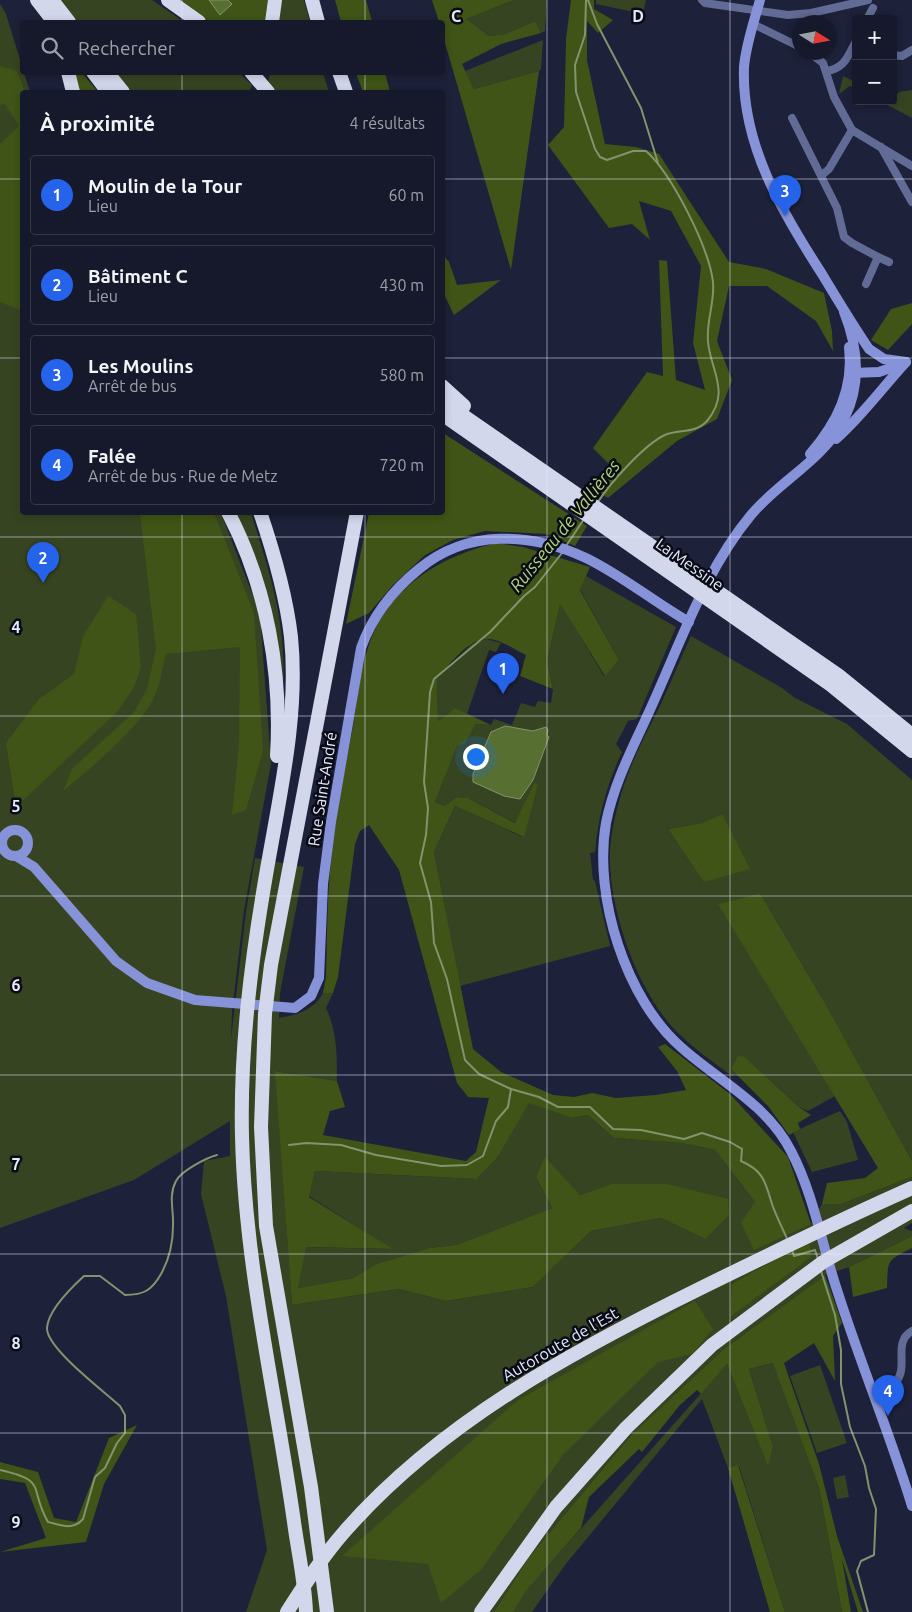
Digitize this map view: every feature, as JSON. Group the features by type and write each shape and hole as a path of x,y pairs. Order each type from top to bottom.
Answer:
{"highway":[{"path":"36,0 45,20"},
{"path":"36,0 52,20"},
{"path":"52,0 67,20"},
{"path":"168,0 195,20"},
{"path":"272,20 275,0"},
{"path":"312,0 317,20"},
{"path":"69,75 72,90"},
{"path":"95,75 106,90"},
{"path":"109,75 121,90"},
{"path":"254,75 266,90"},
{"path":"256,90 260,75"},
{"path":"332,75 336,90"},
{"path":"340,75 345,90"},
{"path":"445,389 519,454"},
{"name":"La Messine","path":"445,403 519,454 556,486"},
{"name":"La Messine","path":"445,416 556,486 730,606 838,674 912,735"},
{"path":"229,515 256,578 271,640 277,689 276,772 280,797"},
{"path":"261,515 281,583 291,639 291,701 280,797 246,1014 242,1136 246,1226 260,1320 290,1490 306,1612"},
{"path":"327,1612 311,1487 266,1226 261,1127 264,1014 271,965 356,515"},
{"name":"La Messine","path":"730,606 831,684 912,751"},
{"name":"Autoroute de l’Est","path":"287,1612 314,1569 345,1530 391,1483 434,1446 511,1392 665,1306 845,1217 912,1188"},
{"path":"481,1612 496,1588 556,1507 626,1428 712,1344 854,1242 912,1210"}],"main road":[{"path":"760,0 745,57 744,74 746,99 753,134 766,176 787,220 842,309 869,348 877,356 909,360"},
{"path":"824,449 845,416 853,396 855,347 842,309"},
{"path":"853,373 879,372 909,360"},
{"path":"909,360 887,382 861,416 753,512 735,535 711,576 689,622 613,793 606,826 604,864 611,915 635,986 660,1026 683,1050 748,1100 790,1148 806,1183 851,1332 912,1506"},
{"path":"790,478 834,423 843,404 853,373"},
{"name":"Rue Saint-André","path":"16,856 34,867 100,944 131,973 156,988 180,996 223,1003 288,1009 301,1006 316,989 319,978 323,884 331,822 356,670 368,630 407,580 428,561 470,542 501,538 519,539 554,547 577,555 616,575 689,622"},
{"path":"19,831 25,836 27,846 23,852 16,856 2,850 1,839 9,832 19,831"},
{"name":"Rue Saint-André","path":"27,846 34,867"}],"street":[{"path":"702,0 704,3 788,16 811,13 868,0"},
{"path":"869,15 873,8"},
{"path":"753,24 792,43"},
{"path":"827,71 838,69 844,64 852,49"},
{"path":"897,55 902,56 912,50"},
{"path":"820,60 827,71 834,98 852,130 880,145 912,166"},
{"path":"792,118 837,208 844,237 889,262"},
{"path":"822,175 829,169 852,130"},
{"path":"880,145 911,197"},
{"path":"866,284 878,257"},
{"path":"874,1396 894,1384 900,1375 901,1343 912,1331"}],"shaded area":[{"path":"58,0 152,0 181,20 74,20"},
{"path":"179,0 268,0 265,20 207,20"},
{"path":"209,0 228,0 232,4 220,15"},
{"path":"279,0 304,0 309,20 277,20"},
{"path":"335,0 366,0 371,20 340,20"},
{"path":"432,0 514,0 467,19 489,36 505,34 535,21 541,33 501,44 462,64 474,89 539,71 511,270 445,43 445,20 438,20"},
{"path":"514,0 547,0 545,31 541,33 535,21 505,34 489,36 467,19"},
{"path":"571,0 594,0 594,9 613,20 598,33 587,21 587,60 605,144 636,147 659,154 729,262 766,269 824,293 832,331 833,351 816,321 767,286 729,286 717,341 732,380 717,419 677,441 608,498 596,490 612,467 593,448 647,372 663,376 659,260 667,261 676,380 705,390 693,343 701,266 671,211 639,201 650,240 632,224 609,228 548,145 564,127 566,39"},
{"path":"596,0 646,0 643,14 596,4"},
{"path":"0,4 6,14 20,60 20,75 25,75 29,90 20,90 20,515 222,515 260,614 271,764 244,910 232,1012 231,1039 246,912 255,858 304,867 280,993 279,1018 310,1008 323,993 333,993 326,1008 334,1035 336,1053 337,1081 276,1071 292,1305 399,1289 446,1301 533,1287 591,1231 661,1218 705,1239 611,1184 580,1195 536,1177 552,1208 456,1245 429,1248 376,1264 353,1278 298,1288 305,1247 392,1249 309,1196 315,1171 477,1179 497,1158 528,1102 572,1118 588,1115 614,1138 681,1143 715,1150 755,1202 811,1224 822,1204 841,1204 912,1177 912,1223 904,1228 912,1231 912,1236 849,1267 825,1275 724,1349 633,1433 529,1557 494,1612 246,1612 267,1550 226,1296 201,1194 204,1161 230,1156 230,1121 134,1180 0,1228"},
{"path":"543,40 541,69 539,71 474,89 465,71"},
{"path":"0,66 17,71 24,90 20,90 20,310 0,302 0,144 19,126 5,104 0,105"},
{"path":"72,75 84,75 96,90 75,90"},
{"path":"118,75 241,75 252,85 250,90 130,90"},
{"path":"270,75 324,75 328,90 273,90 268,83"},
{"path":"357,75 386,75 389,90 362,90"},
{"path":"843,76 852,80 852,87 850,86 839,94"},
{"path":"912,90 912,118 888,105 897,105 897,95 899,92"},
{"path":"445,257 449,262 457,285 501,280 454,315 445,296"},
{"path":"912,303 912,324 888,350 871,340 891,309"},
{"path":"445,434 587,526 575,546 547,534 485,531 453,540 425,555 393,585 369,613 346,624 369,515 445,515"},
{"path":"140,515 215,515 254,613 263,751 246,810 232,815 239,745 240,647 166,654 157,690 149,707 114,746 63,791 72,769 134,712 147,689 156,649"},
{"path":"236,515 252,515 277,604 283,649 282,698 265,587"},
{"path":"496,543 523,547 590,567 580,590 619,660 605,676 560,604 547,661 553,689 520,676 526,655 491,639 479,640 466,648 437,677 438,721 455,708 491,725 476,724 465,744 457,746 435,802 444,806 457,797 468,798 515,823 534,783 538,784 524,837 455,806 434,852 473,1049 501,1072 553,1095 574,1097 592,1093 616,1098 656,1095 686,1090 677,1071 658,1047 665,1044 730,1094 788,1157 811,1224 754,1250 741,1223 755,1202 715,1150 681,1143 614,1138 588,1115 572,1118 529,1103 497,1158 477,1179 315,1171 309,1197 393,1249 306,1247 298,1288 353,1278 376,1264 429,1248 456,1245 552,1208 536,1177 545,1157 580,1195 611,1184 667,1184 728,1199 729,1215 705,1239 661,1218 591,1231 533,1287 446,1301 399,1289 292,1305 275,1071 337,1081 345,1107 330,1111 323,1135 466,1161 476,1152 489,1098 468,1097 457,1083 399,870 369,825 360,831 355,844 338,977 333,993 323,993 326,977 328,897 334,835 360,681 372,637 386,611 408,586 421,576 449,559"},
{"path":"586,576 676,627 637,719 628,721 616,744 622,752 604,801 598,826 595,852 590,853 593,880 595,881 610,946 460,986 434,852 455,806 523,837 534,783 516,823 468,798 457,797 444,806 435,802 457,745 465,744 476,724 491,725 494,719 512,725 521,703 535,707 538,701 551,703 553,689 547,661 560,603 604,676 619,660 580,589"},
{"path":"108,596 136,614 141,668 133,689 117,712 16,807 6,743 39,699 74,674 83,636"},
{"path":"691,636 782,688 795,698 847,724 912,780 912,1161 828,1008 760,893 719,904 835,1096 808,1111 799,1107 745,1057 731,1069 736,1074 732,1076 696,1049 676,1031 662,1014 637,972 620,923 614,898 610,852 612,835 621,793 628,775","holes":["722,814 704,881 668,829 702,823"]},
{"path":"486,639 501,643 496,652 489,650 467,714 455,708 438,721 437,677 472,644"},
{"path":"505,726 533,731 546,727 548,730 547,735 549,737 533,780 520,799 504,796 473,782 473,774 491,732"},
{"path":"722,814 750,869 704,882 668,829 702,823"},
{"path":"760,893 828,1008 912,1161 912,1177 841,1204 822,1204 827,1183 865,1178 878,1168 718,904"},
{"path":"738,1056 745,1057 799,1107 811,1115 798,1123 800,1129 789,1135 768,1106 731,1069"},
{"path":"840,1111 847,1122 858,1160 812,1172 793,1132"},
{"path":"912,1236 912,1248 893,1259 888,1266 887,1288 853,1297 849,1267"},
{"path":"809,1241 811,1257 730,1317 732,1284"},
{"path":"825,1275 842,1323 833,1336 835,1381 814,1343 784,1363 819,1464 837,1536 863,1612 858,1612 842,1559 851,1612 842,1612 819,1488 773,1363 749,1369 773,1447 768,1466 727,1364 701,1394 697,1390 680,1405 642,1452 639,1449 589,1497 581,1528 526,1591 513,1612 494,1612 529,1557 633,1433 724,1349"},
{"path":"695,1301 713,1329 692,1354 658,1362 563,1455 481,1570 441,1603 428,1564 342,1556 518,1400"},
{"path":"774,1363 819,1488 842,1612 785,1612 739,1466 728,1468 702,1399 565,1565 532,1612 507,1612 727,1364 768,1465 773,1447 749,1369"},
{"path":"820,1365 847,1443 817,1453 790,1376"},
{"path":"137,1425 104,1484 86,1542 0,1552 46,1538 25,1483 0,1479 0,1462 38,1472 54,1518 76,1522 109,1438"},
{"path":"738,1465 785,1612 770,1612 728,1468"},
{"path":"845,1475 849,1497 837,1499 833,1478"}],"waterway":[{"name":"Ruisseau de Vallières","path":"586,0 585,35 575,65 576,92 595,149 600,157 607,160 633,151 646,151 667,176 688,212 704,250 713,282 708,342 719,391 718,401 707,421 692,430 670,433 657,440 628,465 598,502"},
{"path":"588,0 597,24 641,108 658,163"},
{"name":"Ruisseau de Vallières","path":"566,546 584,519"},
{"name":"Ruisseau de Vallières","path":"289,1145 306,1143 341,1145 376,1155 441,1166 467,1165 483,1156 496,1121 508,1107 511,1089 479,1074 465,1060 447,979 434,943 431,902 420,863 426,835 428,808 424,782 430,692 434,679 490,632 535,587 562,553"},
{"path":"511,1089 539,1097 558,1107 590,1107 613,1129 641,1130 684,1139 702,1133 730,1142 742,1149 741,1161 755,1169 762,1178 788,1241"},
{"name":"Ruisseau de Vallières","path":"0,1470 15,1474 31,1482 35,1487 48,1522 62,1526 71,1526 83,1519 95,1477 105,1468 117,1443 125,1433 125,1415 120,1406 56,1347 49,1337 48,1321 61,1300 84,1276 100,1276 125,1295 142,1293 151,1288 167,1262 172,1245 172,1192 176,1181 194,1165 217,1155"},
{"path":"792,1250 794,1256 815,1250 818,1259"},
{"path":"821,1271 835,1315 841,1350 841,1384 850,1427 865,1466 869,1488 876,1509 874,1555 861,1561 857,1571 868,1612"}],"place":[{"name":"Les Moulins","path":"785,216"},
{"name":"Bâtiment C","path":"43,583"},
{"name":"Moulin de la Tour","path":"503,694"},
{"name":"Falée","path":"888,1416"}]}
